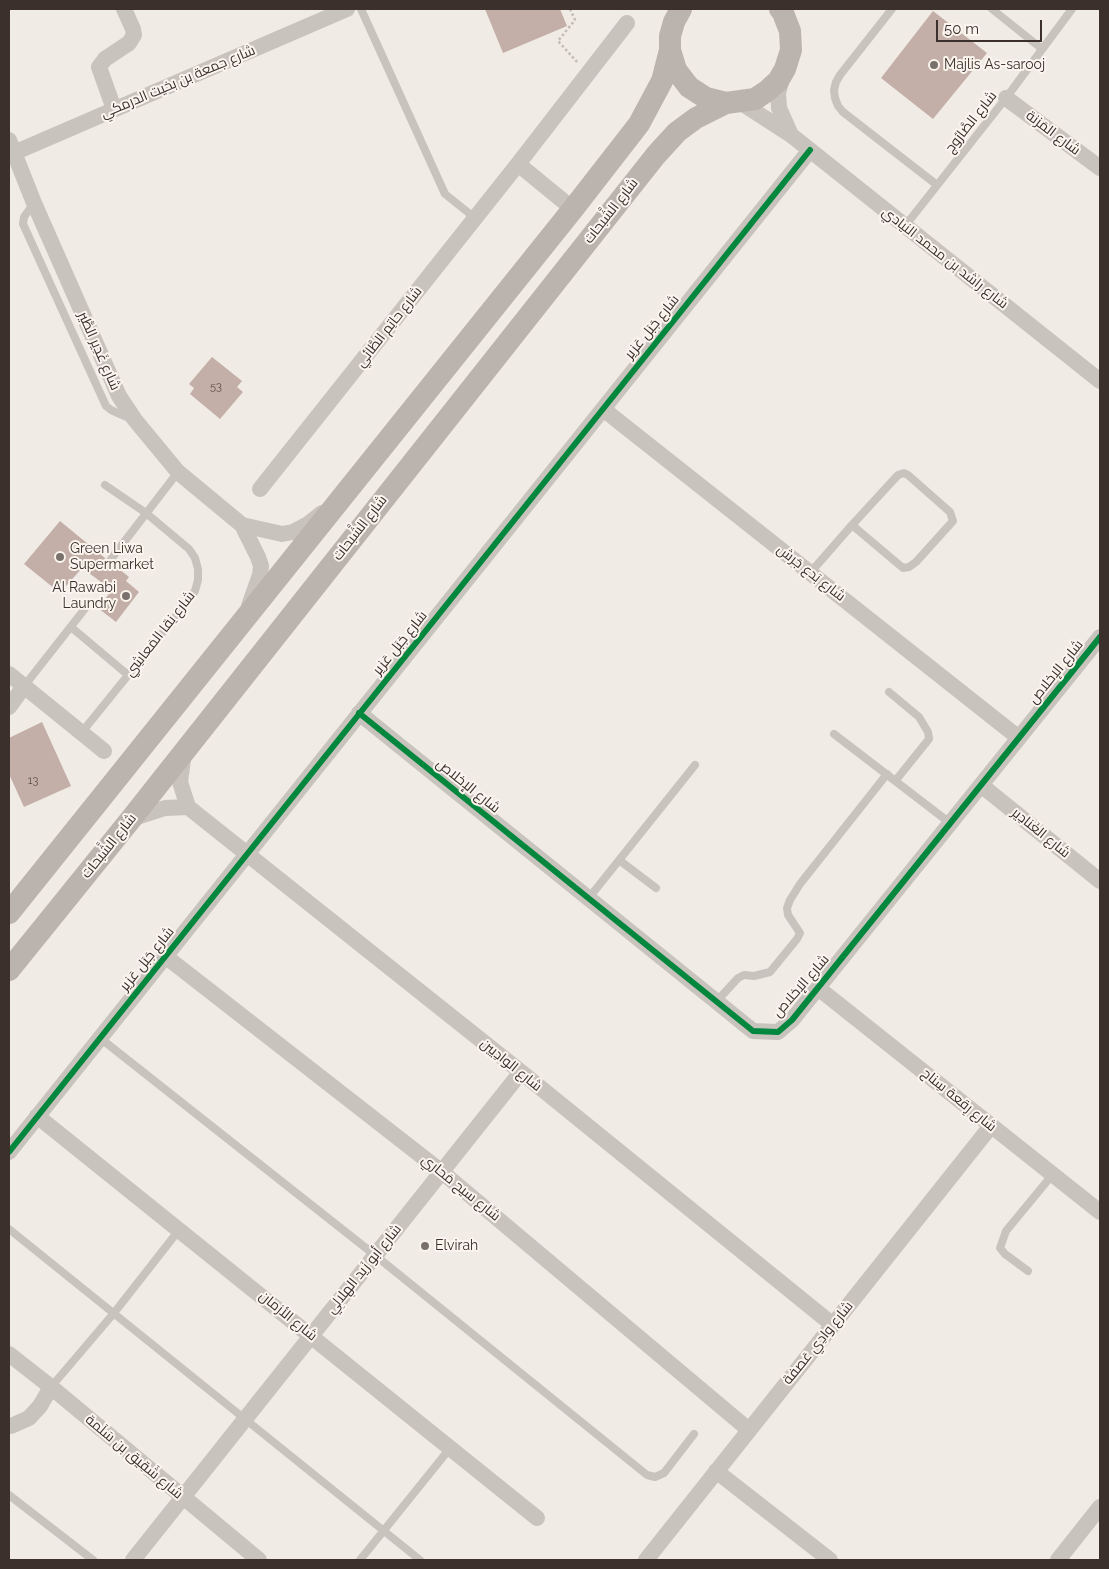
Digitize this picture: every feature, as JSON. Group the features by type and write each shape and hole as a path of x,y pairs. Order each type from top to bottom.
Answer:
{"street":[{"path":"114,109 99,67 105,59 129,43 134,35 133,28 124,9"},
{"name":"شارع جمعة بن بخيت الدرمكي","path":"10,149 114,109 345,9"},
{"path":"10,911 338,499 573,209 639,124 662,81 670,50 670,36 674,22 681,9"},
{"path":"780,9 791,20 791,50 786,69"},
{"name":"شارع حاتِم الطَّائي","path":"260,489 518,164 627,23"},
{"path":"670,50 676,70 688,87 706,98 733,103"},
{"name":"شارع الشَّبحات","path":"9,970 131,819 656,155 677,132 696,118 733,103 755,99 778,81 786,69"},
{"name":"شارع راشد بن محمد النيادي","path":"786,69 778,93 779,108 791,135"},
{"name":"شارع المَزنة","path":"1006,98 1100,168"},
{"name":"شارع راشد بن محمد النيادي","path":"733,103 791,135 1100,381"},
{"name":"شارع غَدِير الطَّير","path":"10,149 119,396 135,420 178,472 242,525 273,534 293,532 308,524 338,499"},
{"name":"شارع جَبَل عَزير","path":"9,1152 810,150"},
{"path":"518,164 573,209"},
{"name":"شارع بَدع جَرش","path":"603,409 1019,738"},
{"name":"شارع غَدِير الطَّير","path":"242,525 261,566 260,575 245,618"},
{"name":"شارع الإخلاص","path":"359,713 753,1031 778,1032 792,1020 1100,637"},
{"path":"9,674 25,685 104,751"},
{"path":"9,707 25,685"},
{"path":"131,819 165,808 188,807 180,782 185,750"},
{"name":"شارع الغَنادِير","path":"981,785 1100,881"},
{"name":"شارع الوادِيين","path":"188,807 833,1324"},
{"name":"شارع سيح مَحاري","path":"165,956 442,1172 749,1430"},
{"name":"شارع رِقعة سِناح","path":"818,988 1100,1212"},
{"name":"شارع أبو زَيد الهِلالِي","path":"133,1560 521,1072"},
{"name":"شارع الأزمان","path":"37,1116 538,1518"},
{"name":"شارع وادِي عَصفة","path":"646,1560 991,1126"},
{"name":"شارع شَقِيق بن سَلَمة","path":"9,1354 259,1560"},
{"path":"10,1427 29,1418 40,1406 51,1387"},
{"path":"716,1471 830,1560"},
{"path":"1058,1560 1100,1507"}],"lane":[{"path":"361,9 444,194 475,218"},
{"path":"892,9 840,75 834,90 835,98 843,112 937,185"},
{"path":"992,9 1042,49"},
{"name":"شارع الصَّارُوج","path":"905,226 1006,98 1072,9"},
{"path":"111,559 178,472"},
{"path":"810,573 852,525 898,475 904,473 908,475 950,512 953,521 916,562 909,567 903,568 852,525"},
{"name":"شارع نِقا المَعاشِي","path":"82,732 189,600 198,580 195,558 189,548 146,513 105,485"},
{"path":"25,685 87,606"},
{"path":"71,627 128,675"},
{"path":"889,692 919,717 928,732 929,739 896,780"},
{"path":"834,734 950,823"},
{"path":"588,898 695,765"},
{"path":"716,1002 738,978 744,975 754,976 770,972 797,939 800,933 788,916 787,908 790,900 800,884 887,774"},
{"path":"619,860 656,888"},
{"path":"100,1038 376,1256 647,1475 655,1477 664,1473 694,1434"},
{"path":"1028,1271 1000,1248 1006,1231 1053,1174"},
{"path":"9,1229 420,1560"},
{"path":"51,1387 114,1313 179,1230"},
{"path":"360,1560 451,1447"},
{"path":"9,1495 93,1560"}],"path":[{"path":"570,9 575,20 558,41 576,60 585,77"}],"building":[{"path":"485,9 560,9 567,26 503,53"},
{"name":"Majlis As-sarooj","path":"933,11 987,53 933,119 881,78"},
{"path":"212,357 242,381 237,387 243,392 220,419 190,394 194,388 189,384"},
{"name":"Green Liwa Supermarket","path":"60,521 105,558 107,563 113,564 129,577 126,581 139,592 116,622 98,608 112,590 82,568 60,593 24,564"},
{"path":"42,722 71,786 24,807 9,774 9,738"}],"cycle path":[{"path":"9,1152 810,150"},
{"path":"359,713 753,1031 778,1032 792,1020 1100,637"}],"place":[{"name":"Majlis As-sarooj","path":"934,65"},
{"name":"Green Liwa Supermarket","path":"60,557"},
{"name":"Al Rawabi Laundry","path":"126,596"},
{"name":"Elvirah","path":"425,1246"}]}
